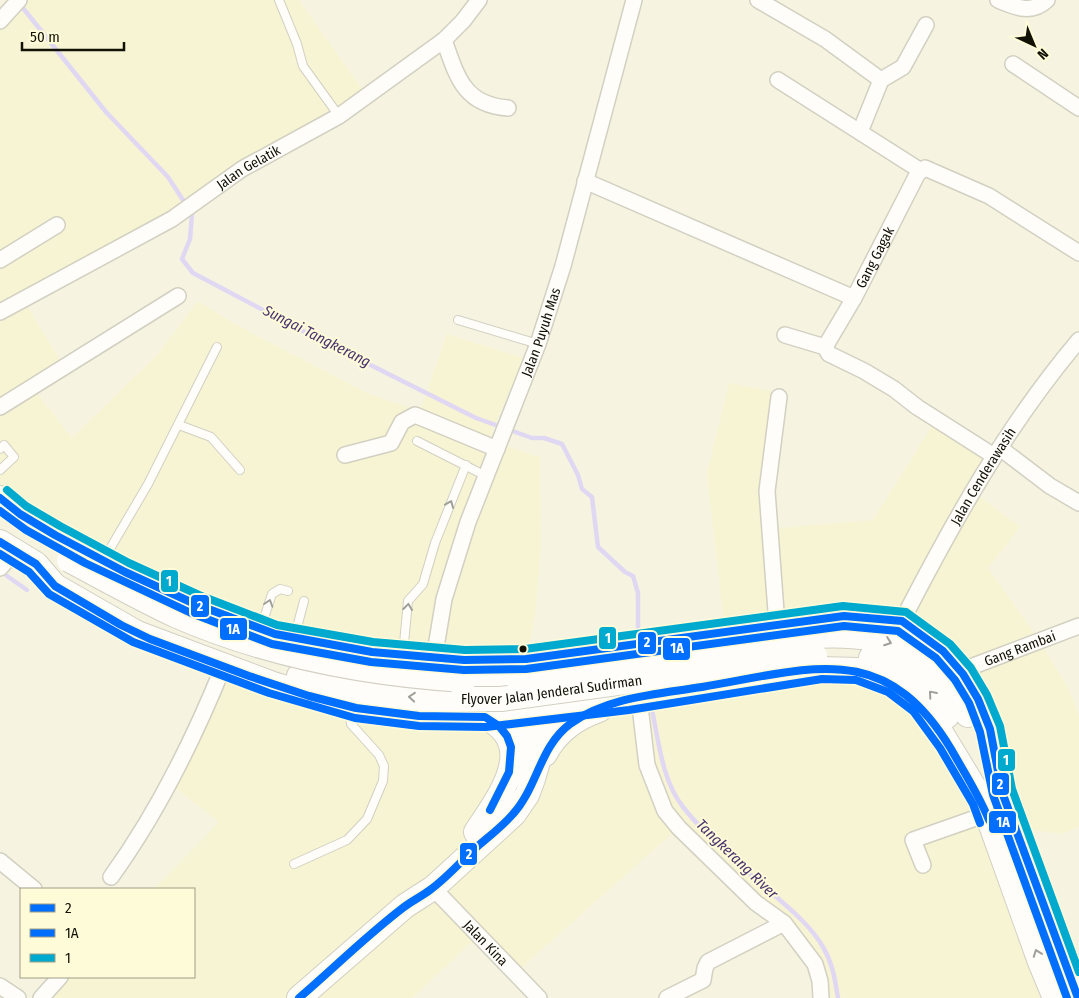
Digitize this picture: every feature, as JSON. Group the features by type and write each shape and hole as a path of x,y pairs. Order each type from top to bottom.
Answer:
{"main road":[{"path":"9,505 102,561 185,601 261,629 294,638 403,656 490,661 526,659 844,616 902,621 943,651 960,671 978,699 990,729 989,793 1040,962 1055,998"},
{"path":"9,505 28,531 66,566"},
{"path":"5,554 36,564 66,566"},
{"path":"36,564 51,583 121,625 223,667 309,696 348,706 427,716 485,717 633,699 821,669 848,669 876,675 893,683 920,704 989,793 1078,998"},
{"name":"Flyover Jalan Jenderal Sudirman","path":"66,566 156,606 230,635 310,659 386,673 427,678 464,680 516,677 828,634 852,634 880,639 906,649 922,658 947,681 975,727 989,793"},
{"path":"668,641 652,652 621,657 614,664 612,673 620,685 631,687 657,683 673,692"},
{"path":"534,779 553,709 551,656"},
{"path":"427,716 441,708 448,708 459,703 464,691 462,679 458,674 446,670 434,659"},
{"path":"405,906 425,880 506,801 520,779 528,712 526,659"},
{"path":"298,998 405,906 433,888 514,814 527,795 546,751 556,736 569,724 587,714 633,699"},
{"path":"476,832 505,787 511,761 509,737 505,730 485,717"}],"street":[{"path":"2,18 19,0"},
{"name":"Jalan Gelatik","path":"0,312 172,219 242,169 339,116 444,40 463,21 479,0"},
{"name":"Jalan Puyuh Mas","path":"434,659 444,599 468,522 538,344 564,266 634,0"},
{"path":"758,0 826,39 881,80"},
{"path":"998,0 1017,8 1031,9 1040,6 1047,0"},
{"path":"860,132 881,80 903,67 926,25"},
{"path":"444,40 454,68 469,93 484,103 508,108"},
{"path":"1013,64 1079,108"},
{"path":"778,80 921,170 930,168 988,196 1079,253"},
{"name":"Gang Gagak","path":"585,181 854,298 921,170"},
{"path":"0,260 57,225"},
{"path":"0,407 178,296"},
{"path":"825,347 854,298"},
{"path":"785,335 825,347 829,354 864,371 894,389 917,407 997,452 1079,503"},
{"name":"Jalan Cenderawasih","path":"902,621 950,529 997,452 1043,381 1079,340"},
{"path":"777,625 767,491 778,397"},
{"path":"345,455 388,444 394,439 402,422 414,415 499,444"},
{"name":"Gang Rambai","path":"960,671 1079,626"},
{"path":"111,877 139,839 168,789 200,723 223,667"},
{"path":"633,699 647,765 665,811 679,828 756,903 784,923 815,964 820,981 821,998"},
{"path":"923,865 912,840 989,793"},
{"path":"0,861 33,888"},
{"name":"Jalan Kina","path":"433,888 534,996"},
{"path":"667,998 703,980 708,962 784,923"},
{"path":"41,998 59,978"},
{"path":"0,986 18,998"}],"lane":[{"path":"279,0 297,44 303,66 339,116"},
{"path":"458,320 538,344"},
{"path":"102,561 148,484 217,347"},
{"path":"179,425 211,437 240,470"},
{"path":"417,441 486,476"},
{"path":"0,449 4,446 14,457 0,470"},
{"path":"403,656 408,601 423,584 435,543 466,465"},
{"path":"261,629 272,594 280,589 288,591"},
{"path":"294,638 304,601"},
{"path":"294,864 347,840 367,819 383,781 384,766 379,756 351,724 348,706"}],"shaded area":[{"path":"14,0 299,0 369,99 26,304 64,367 32,387 72,438 158,354 198,301 235,324 367,393 420,411 447,334 524,358 488,440 540,457 541,546 535,615 528,651 404,648 282,627 168,585 0,492 0,16"},
{"path":"729,383 787,394 772,488 777,528 873,520 938,416 995,454 979,496 1020,527 988,568 1035,634 1069,689 1079,715 1079,826 1063,834 1022,829 1009,790 932,632 724,624 707,473"},
{"path":"857,675 916,708 970,791 1040,998 829,998 828,980 822,961 789,917 761,896 685,822 510,978 472,942 412,998 45,998 65,978 195,978 195,888 155,888 219,822 176,788 226,678"}],"waterway":[{"name":"Sungai Tangkerang","path":"19,3 106,112 168,177 192,214 190,239 182,259 193,273 299,329 476,418 532,438 544,438 562,444 578,475 582,489 592,497 598,547 625,572 633,576 638,593 638,628"},
{"path":"7,576 27,590"},
{"name":"Tangkerang River","path":"652,710 662,761 670,785 683,807 712,839 797,915 811,930 823,947 829,960 838,998"}],"transit line":[{"name":"1","path":"7,490 26,506 60,526 129,563 199,595 277,625 373,642 465,650 525,649 843,606 906,612 950,644 971,668 987,695 1000,726 1012,789 1079,972"},
{"name":"2","path":"0,498 20,514 55,535 125,572 195,604 275,634 372,652 464,660 526,659 844,616 902,621 943,651 963,674 978,699 990,729 1002,792 1078,998"},
{"name":"1A","path":"0,511 26,530 85,563 191,613 272,644 371,662 464,670 526,669 844,626 898,631 936,658 955,680 969,703 980,732 993,795 1067,998"},
{"name":"2","path":"0,542 36,564 55,586 121,625 150,639 249,676 309,696 356,708 419,716 485,717 499,726 507,736 511,747 509,772 490,810"},
{"name":"1A","path":"0,554 29,572 49,594 133,642 269,693 355,718 419,726 486,727 629,710 822,679 856,680 888,692 913,711 940,748 973,804 980,823"},
{"name":"2","path":"299,998 390,918 441,881 513,814 528,792 545,755 560,733 584,715 616,702 777,673 811,669 842,670 871,676 899,690 925,714 951,749 989,820"}]}
